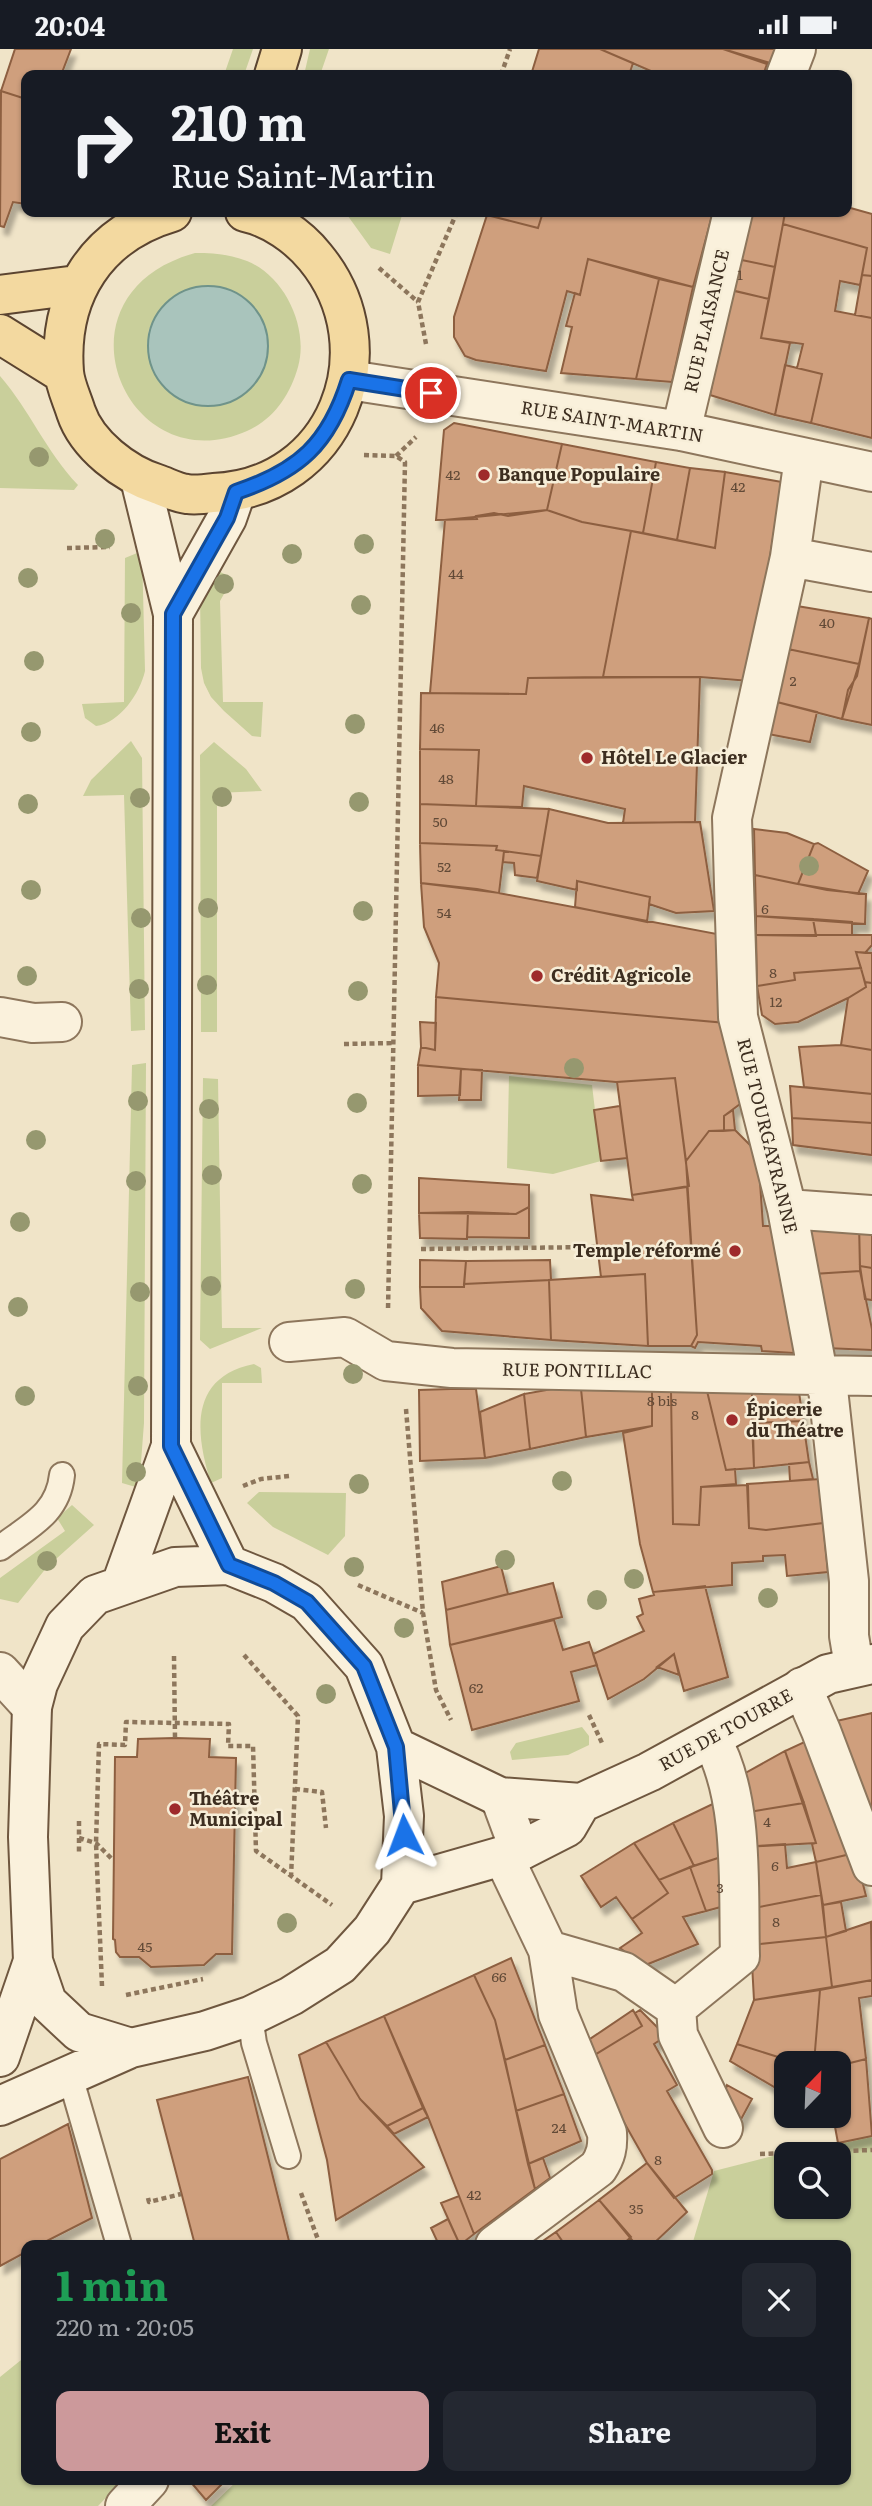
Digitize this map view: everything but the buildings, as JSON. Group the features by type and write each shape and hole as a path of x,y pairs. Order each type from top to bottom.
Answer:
{"main road":[{"path":"276,70 282,49"},
{"path":"156,217 143,221 105,248 77,285 64,328 64,374 78,417 104,452 140,479 187,494 236,492 272,480 302,460 327,432 349,380 351,331 342,300 328,272 281,219"},
{"path":"0,296 77,285"},
{"path":"0,334 64,374"}],"street":[{"path":"788,70 796,49"},
{"name":"RUE PLAISANCE","path":"681,431 732,217"},
{"name":"RUE SAINT-MARTIN","path":"349,380 681,431 872,472"},
{"name":"RUE TOURGAYRANNE","path":"803,458 790,557 732,818 738,1017 787,1209 818,1374 828,1389 849,1581 849,1636 863,1665"},
{"path":"121,1585 171,1446 173,614 140,479"},
{"path":"173,614 227,518 236,492"},
{"path":"790,557 872,572"},
{"path":"0,1017 33,1023 62,1022"},
{"path":"787,1209 872,1215"},
{"name":"RUE PONTILLAC","path":"289,1342 345,1338 386,1361 452,1368 872,1376"},
{"path":"171,1446 229,1565"},
{"path":"0,2106 131,2048 164,2042 250,2016 291,1996 340,1965 372,1930 401,1885 404,1816 396,1747 364,1666 307,1602 274,1583 229,1565 175,1567 95,1595 65,1626 38,1684 32,1707 28,1837 33,1961 47,2002 79,2032 131,2048"},
{"name":"RUE DE TOURRE","path":"401,1885 512,1854 567,1827 582,1803 711,1739 802,1687 863,1665"},
{"path":"0,1672 32,1707"},
{"path":"802,1687 872,1866"},
{"path":"676,2008 740,1956 737,1865 728,1779 711,1739"},
{"path":"396,1747 500,1797 582,1803"},
{"path":"500,1797 512,1854 548,1950 558,2014 607,2133 608,2144 605,2157 598,2168 502,2240"},
{"path":"548,1950 624,1972 676,2008"},
{"path":"0,2057 33,1961"},
{"path":"676,2008 678,2035 723,2128"},
{"path":"125,2506 144,2485"}],"lane":[{"path":"0,1548 50,1511 60,1491 61,1475"},
{"path":"250,2016 254,2043 288,2156"},
{"path":"70,2076 118,2240"}],"path":[{"path":"503,70 510,49"},
{"path":"427,351 418,302 455,217"},
{"path":"352,454 396,456 405,462 386,1361"},
{"path":"67,548 122,546"},
{"path":"344,1045 393,1044"},
{"path":"421,1249 598,1247"},
{"path":"405,1398 423,1613 436,1690 457,1732"},
{"path":"232,1490 261,1479 289,1476"},
{"path":"352,1582 423,1613"},
{"path":"244,1655 298,1716 290,1877"},
{"path":"174,1656 175,1738"},
{"path":"589,1715 603,1746 597,1752"},
{"path":"111,1990 99,1985 96,1843 99,1744 125,1745 126,1722 229,1724 228,1746 253,1746 256,1851 336,1907 328,1915"},
{"path":"296,1789 322,1792 326,1828"},
{"path":"79,1828 79,1850"},
{"path":"79,1838 96,1843 113,1860"},
{"path":"123,1996 215,1976"},
{"path":"723,2128 758,2154 872,2150"},
{"path":"288,2156 318,2240"},
{"path":"149,2201 181,2195"}],"green space":[{"path":"233,49 253,49 246,70 226,70"},
{"path":"310,49 329,49 322,70 305,70"},
{"path":"349,217 401,217 390,254 371,248"},
{"path":"195,253 221,254 247,261 273,278 291,305 297,320 301,352 290,387 280,405 265,420 247,431 204,441 166,432 138,409 119,378 114,342 123,306 149,275","holes":["213,286 240,295 268,342 269,350 263,367 246,390 232,400 208,405 184,402 147,346 149,329 157,314"]},
{"path":"0,376 66,472 78,485 74,490 0,488"},
{"path":"142,551 145,671 128,706 105,724 96,726 85,718 82,704 124,702 125,558"},
{"path":"216,570 233,578 220,601 223,702 263,702 261,737 252,736 224,711 211,697 204,683 201,668 200,594"},
{"path":"131,741 142,758 145,1030 131,1031 124,795 83,796 91,780"},
{"path":"214,742 246,769 262,791 217,793 217,1032 201,1032 200,755"},
{"path":"146,1063 144,1423 139,1488 122,1483 132,1065"},
{"path":"509,1076 592,1085 601,1161 553,1174 507,1168"},
{"path":"203,1078 218,1079 222,1328 262,1328 210,1349 200,1340"},
{"path":"254,1364 261,1368 262,1383 222,1383 222,1478 211,1483 202,1445 202,1410 208,1394 218,1381 233,1371"},
{"path":"259,1492 346,1493 345,1536 328,1555 273,1527 247,1503"},
{"path":"72,1505 94,1525 47,1567 18,1603 0,1599 0,1578 65,1531 57,1518"},
{"path":"582,1727 589,1736 589,1745 568,1755 512,1760 510,1752 516,1743"},
{"path":"872,2135 872,2506 211,2506 233,2485 851,2485 851,2240 693,2240 714,2171 774,2156 774,2219 851,2219 851,2142 837,2142"},
{"path":"21,2360 21,2485 118,2485 98,2506 0,2506 0,2377"}],"water":[{"path":"208,286 231,291 250,304 263,323 268,346 263,369 250,388 231,401 208,406 185,401 166,388 153,369 148,346 153,323 166,304 185,291"}],"place":[{"name":"Banque Populaire","path":"484,475"},
{"name":"Hôtel Le Glacier","path":"587,758"},
{"name":"Crédit Agricole","path":"537,976"},
{"name":"Temple réformé","path":"735,1251"},
{"name":"Épicerie du Théatre","path":"732,1420"},
{"name":"Théâtre Municipal","path":"175,1809"}],"route":[{"path":"404,1835 396,1747 364,1666 307,1602 274,1583 229,1565 171,1446 173,614 227,518 236,492 272,480 302,460 327,432 343,400 349,380 431,393"}]}
